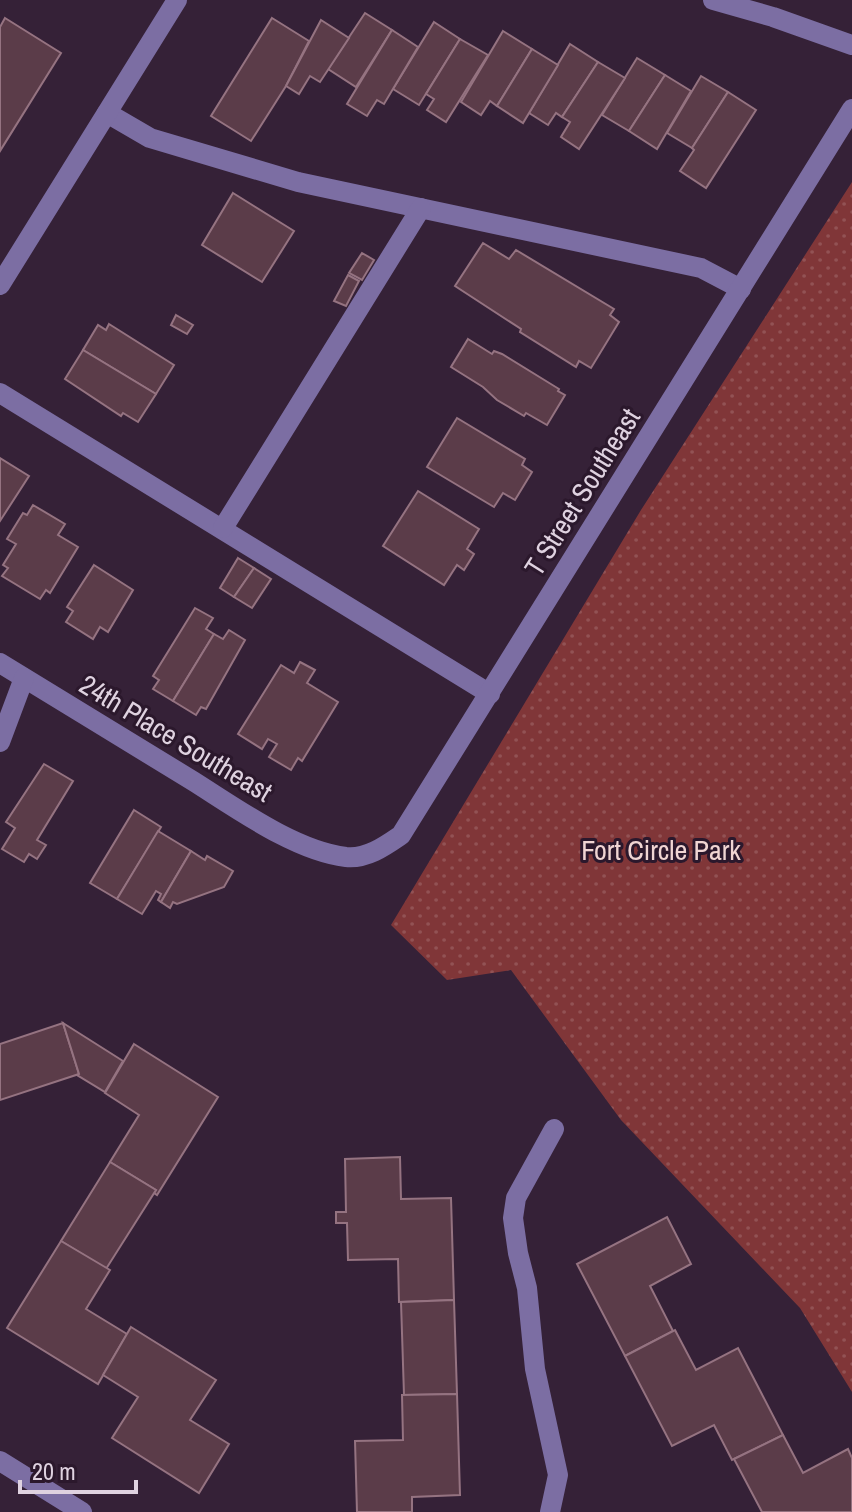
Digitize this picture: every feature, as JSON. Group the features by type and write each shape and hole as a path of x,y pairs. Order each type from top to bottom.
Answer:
{"street":[{"path":"0,285 177,0"},
{"path":"713,0 852,45"},
{"name":"T Street Southeast","path":"326,852 348,857 370,854 401,835 852,109"},
{"path":"107,113 150,138 298,182 701,268 741,289"},
{"path":"223,528 421,208"},
{"path":"0,393 490,694"},
{"name":"24th Place Southeast","path":"0,663 274,831 326,852"},
{"path":"0,742 24,678"},
{"path":"550,1512 558,1475 535,1369 527,1288 513,1218 516,1198 554,1129"},
{"path":"0,1461 82,1512"}],"green space":[{"name":"Fort Circle Park","path":"852,182 852,1392 800,1308 621,1120 511,970 447,980 391,925 641,510"}],"building":[{"path":"365,13 392,30 356,87 328,69"},
{"path":"5,18 61,53 0,151 0,27"},
{"path":"272,18 309,41 286,86 251,141 211,116"},
{"path":"321,20 349,38 320,82 310,76 299,94 286,86"},
{"path":"434,22 460,39 419,105 393,89"},
{"path":"392,30 418,47 384,104 377,100 367,116 347,104"},
{"path":"503,31 532,49 497,106 490,101 481,115 461,102"},
{"path":"460,39 488,55 446,122 427,110 434,99 426,94"},
{"path":"570,44 598,62 562,117 556,113 548,125 529,113"},
{"path":"532,49 558,65 523,123 497,106"},
{"path":"637,58 665,75 629,131 602,115"},
{"path":"598,62 625,78 579,149 561,137 570,122 562,117"},
{"path":"665,75 691,91 657,149 629,131"},
{"path":"701,76 728,92 692,148 667,133"},
{"path":"728,92 756,110 706,188 680,171"},
{"path":"233,193 294,231 262,282 202,245"},
{"path":"483,243 509,259 516,250 614,309 610,315 619,322 591,368 579,361 576,367 455,286"},
{"path":"362,253 374,260 362,280 349,273"},
{"path":"348,275 359,281 346,306 334,301"},
{"path":"176,315 193,325 187,334 171,325"},
{"path":"109,324 174,365 156,394 83,350 98,325 106,330"},
{"path":"468,339 492,354 494,351 502,354 565,395 547,425 497,400 483,387 451,367"},
{"path":"83,350 156,394 138,422 123,413 121,416 65,379"},
{"path":"457,418 525,459 522,465 532,472 515,500 503,493 494,507 427,467"},
{"path":"0,458 29,476 0,521"},
{"path":"418,491 479,529 467,549 474,554 464,570 457,565 444,585 383,546"},
{"path":"33,505 65,524 58,535 78,547 50,593 46,590 40,599 2,576 8,568 3,565 16,544 7,539 23,513 27,515"},
{"path":"238,558 254,568 234,597 220,588"},
{"path":"94,565 133,590 108,632 100,627 93,639 66,622 73,611 67,607"},
{"path":"254,568 271,579 252,608 234,597"},
{"path":"195,608 213,618 206,629 214,634 173,701 153,689 159,680 153,676"},
{"path":"229,630 245,640 206,709 201,707 196,715 173,701 214,634 223,639"},
{"path":"300,662 315,670 307,683 338,702 302,761 298,758 291,770 269,757 277,744 268,739 262,749 238,734 281,665 294,673"},
{"path":"44,764 73,781 37,840 46,845 37,859 29,854 24,862 2,849 15,828 6,822"},
{"path":"134,810 161,827 117,899 90,883"},
{"path":"158,831 191,851 161,902 158,900 161,894 156,891 142,914 117,899"},
{"path":"191,851 233,871 224,887 177,904 173,902 170,908 161,902"},
{"path":"63,1023 79,1074 0,1100 0,1044"},
{"path":"63,1023 123,1061 105,1092 77,1075"},
{"path":"134,1044 218,1097 157,1195 154,1193 156,1190 110,1162 139,1115 105,1093"},
{"path":"400,1157 401,1199 451,1198 454,1300 399,1302 398,1259 348,1260 347,1223 336,1223 336,1212 346,1212 345,1159"},
{"path":"110,1162 156,1190 106,1269 61,1241"},
{"path":"667,1217 691,1264 650,1286 673,1331 625,1356 577,1264"},
{"path":"61,1241 110,1270 86,1309 127,1334 98,1384 7,1328"},
{"path":"454,1300 457,1394 404,1395 401,1302"},
{"path":"131,1327 216,1380 190,1420 229,1444 199,1493 112,1438 138,1397 103,1375"},
{"path":"675,1330 696,1370 738,1348 783,1435 732,1460 714,1425 672,1446 625,1356"},
{"path":"457,1394 460,1495 412,1497 412,1512 357,1512 355,1441 403,1440 402,1395"},
{"path":"783,1435 803,1473 848,1449 852,1458 852,1512 762,1512 734,1459"}]}
